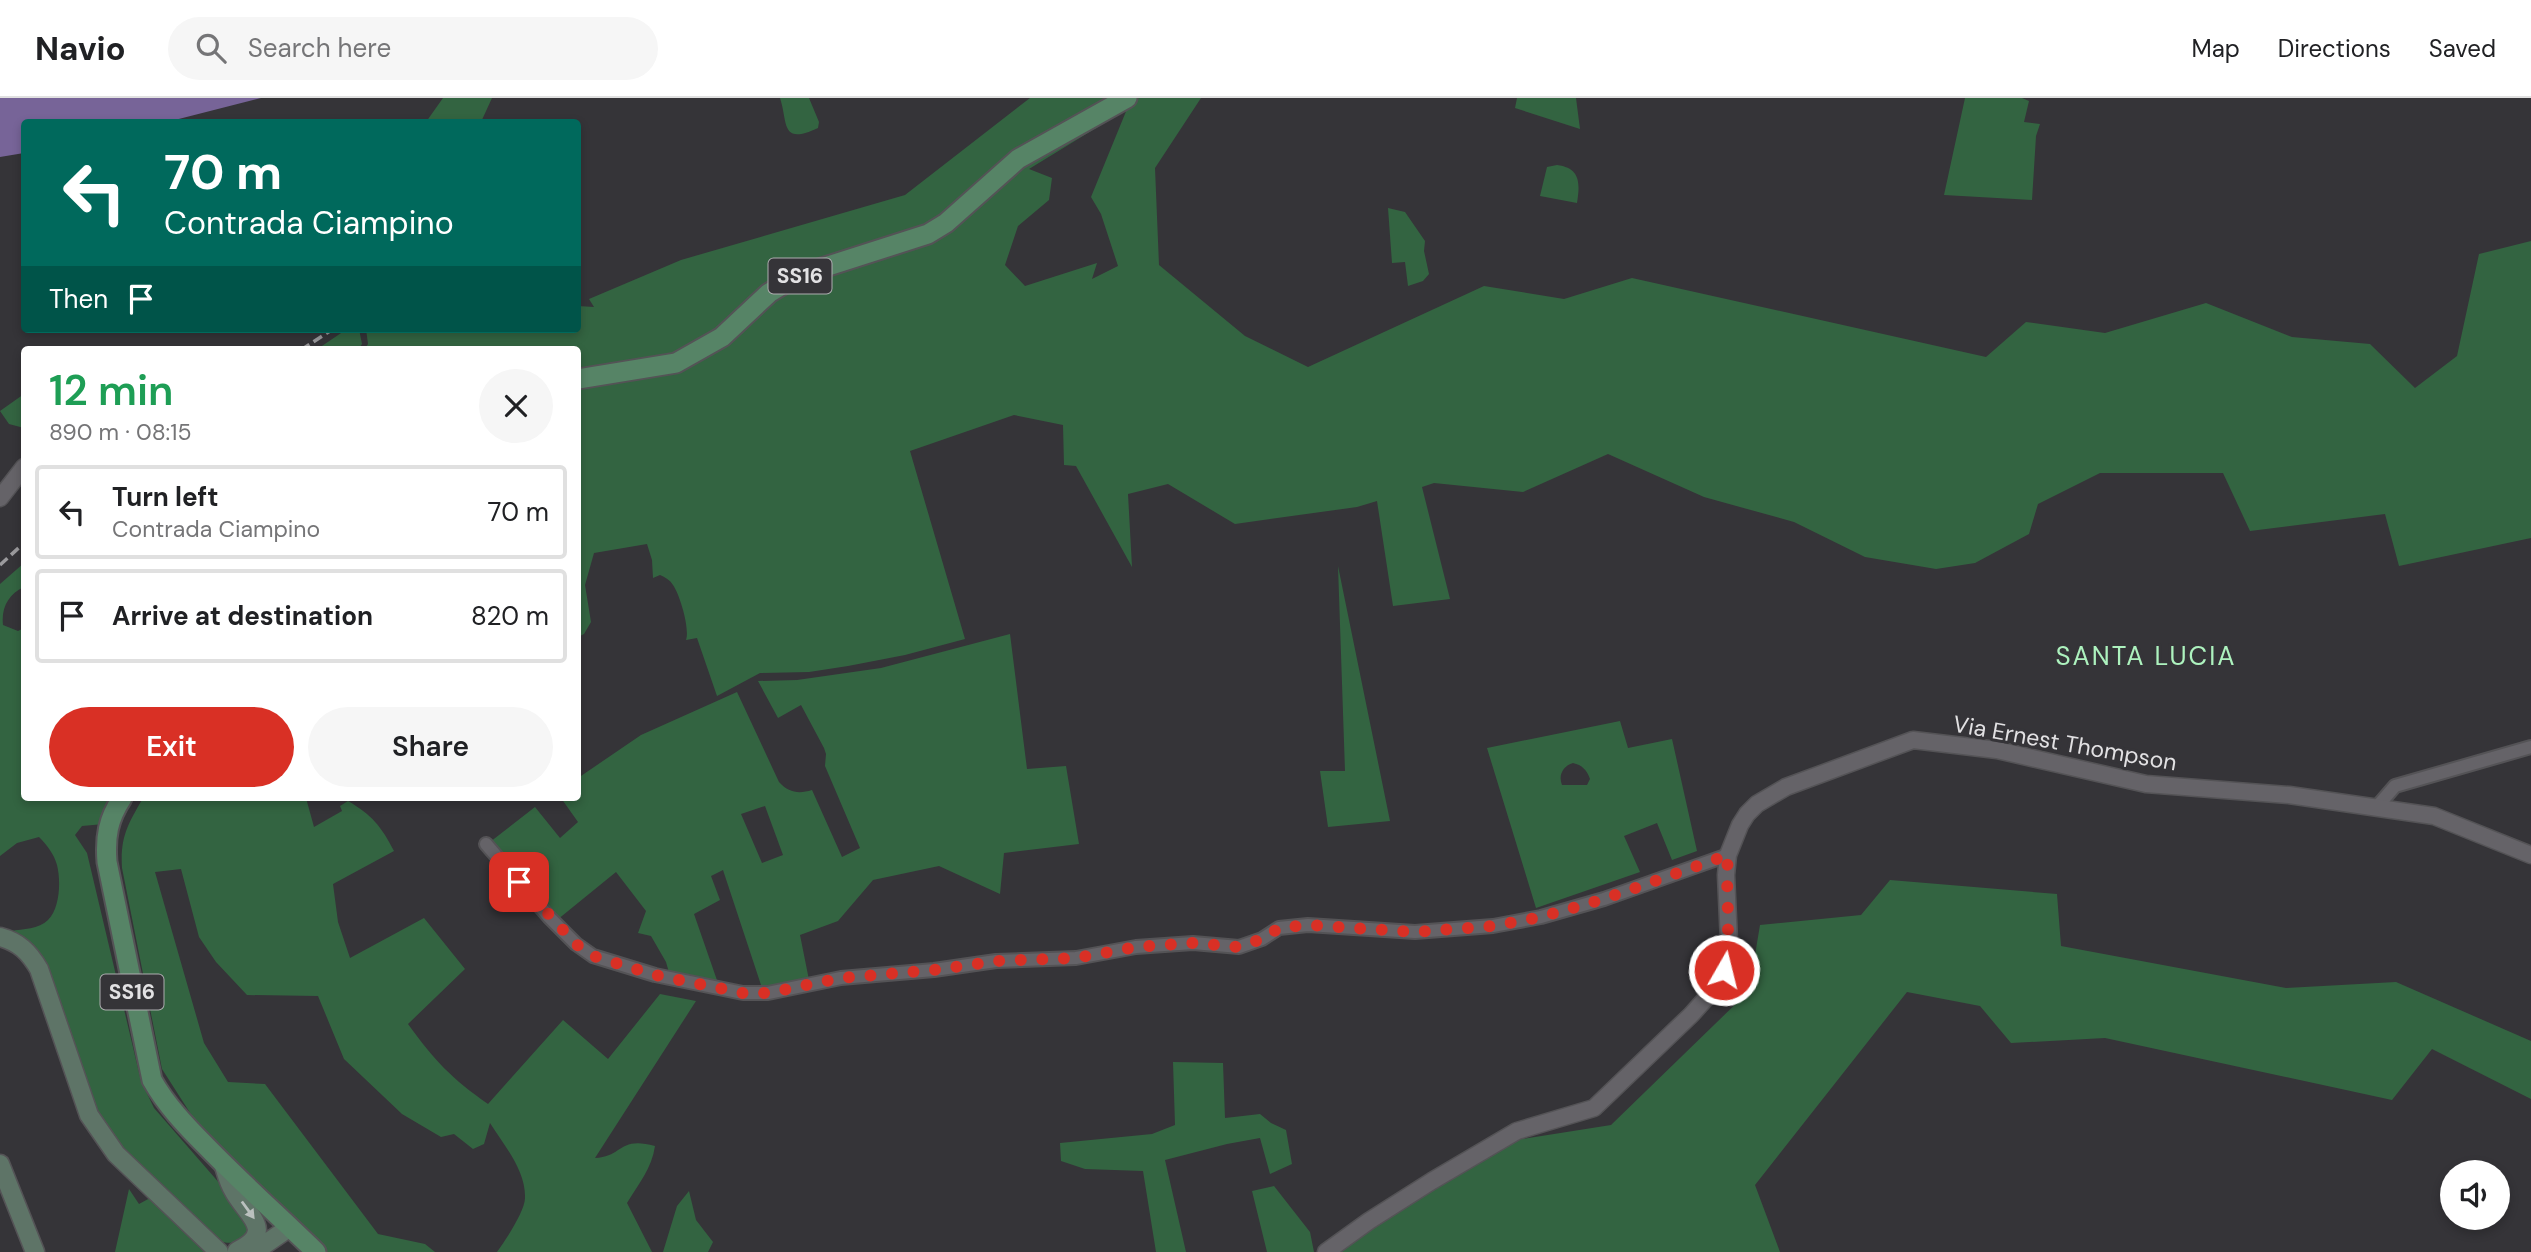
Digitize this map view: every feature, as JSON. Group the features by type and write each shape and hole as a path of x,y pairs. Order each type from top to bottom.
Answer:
{"main road":[{"name":"SS16","path":"581,379 676,363 722,337 769,293 797,276 928,234 946,223 1018,159 1127,98"},
{"name":"SS16","path":"120,801 108,824 107,862 152,1080 166,1101 223,1163 316,1252"},
{"path":"0,937 30,954 39,969 89,1115 116,1154 215,1249 230,1252 264,1245 290,1227"},
{"path":"223,1163 233,1191 254,1216 256,1227 257,1234 251,1243 237,1251"},
{"path":"0,1164 35,1252"},
{"path":"272,1252 290,1227"}],"street":[{"path":"0,498 21,471"},
{"name":"Via Ernest Thompson","path":"1326,1252 1432,1181 1517,1131 1594,1108 1708,996 1724,970 1729,942 1726,875 1728,855 1747,814 1773,793 1913,740 1997,750 2146,784 2289,795 2434,816 2531,855"},
{"path":"2376,807 2395,786 2531,747"},
{"path":"486,844 549,917 576,944 593,956 655,975 743,993 768,993 841,978 934,970 996,961 1076,958 1136,947 1193,943 1239,947 1262,939 1279,928 1308,925 1415,932 1493,926 1541,917 1604,899 1728,855"}],"green space":[{"path":"443,98 492,98 482,119 428,119"},
{"path":"780,98 809,98 819,122 818,128 806,133 791,133"},
{"path":"1030,98 1201,98 1155,168 1159,265 1245,336 1308,367 1484,286 1564,299 1632,278 1986,357 2026,322 2105,333 2206,303 2292,337 2370,344 2415,388 2457,356 2479,254 2531,241 2531,538 2399,566 2385,514 2250,531 2223,473 2100,473 2038,504 2029,534 1975,563 1936,569 1865,557 1794,522 1704,497 1608,454 1523,492 1434,483 1422,487 1450,599 1393,606 1377,501 1357,507 1235,524 1168,484 1128,494 1132,567 1076,466 1064,465 1063,425 1014,415 910,451 965,639 848,666 809,672 760,673 717,696 697,638 686,640 685,620 676,590 664,577 660,575 653,578 652,560 647,544 594,553 585,585 591,622 581,636 581,388 675,371 726,324 698,343 661,359 581,371 581,346 367,346 367,333 581,333 581,306 594,307 589,299 681,260 905,195","holes":["1127,109 1091,197 1101,214 1118,266 1092,279 1097,263 1025,286 1005,265 1018,226 1049,200 1052,178 1029,169"]},
{"path":"1517,98 1576,98 1580,129 1515,108"},
{"path":"1965,98 2022,98 2029,101 2024,122 2040,124 2036,136 2032,200 1944,195"},
{"path":"1557,165 1575,173 1579,189 1577,203 1540,196 1547,167"},
{"path":"1388,208 1405,212 1425,241 1424,251 1429,274 1423,281 1408,286 1405,262 1392,263"},
{"path":"341,333 360,333 362,344 361,346 322,346"},
{"path":"21,396 21,427 9,424 0,411"},
{"path":"21,566 21,589 7,602 3,612 3,625 18,631 21,630 21,801 116,801 104,824 82,826 75,835 87,853 141,1081 154,1108 241,1208 250,1232 235,1242 217,1240 131,1160 94,1109 40,955 26,939 11,931 36,927 48,920 55,909 59,886 56,861 39,837 17,843 0,856 0,584"},
{"path":"1338,566 1390,821 1328,827 1320,771 1345,771"},
{"path":"1010,634 1027,769 1066,766 1079,844 1004,853 1000,894 939,866 873,880 838,921 800,935 809,980 762,988 723,870 711,876 720,900 694,914 719,986 670,976 666,962 651,936 638,933 646,911 616,872 557,920 490,842 535,807 560,838 578,822 563,801 581,801 581,776 641,735 737,692 779,782 794,792 812,790 842,857 860,848 825,766 824,748 801,705 778,718 758,681 797,680 881,668","holes":["765,806 783,855 762,863 741,814"]},
{"path":"1620,721 1628,748 1672,739 1697,851 1672,860 1657,823 1624,836 1640,872 1536,908 1487,748","holes":["1573,763 1587,773 1590,779 1587,785 1562,785 1561,774"]},
{"path":"141,801 307,801 314,827 342,811 340,806 348,801 370,816 394,851 333,884 338,922 350,958 424,918 465,969 408,1024 444,1068 488,1104 563,1020 608,1059 660,994 696,1001 595,1158 604,1157 627,1145 655,1146 648,1169 627,1203 652,1252 497,1252 518,1218 525,1198 518,1168 490,1123 484,1144 473,1149 454,1134 441,1137 402,1114 344,1059 318,996 247,995 216,962 199,937 181,869 155,872 204,1043 228,1082 265,1084 378,1234 425,1244 435,1252 326,1252 194,1119 162,1069 122,868 122,848"},
{"path":"1890,880 2057,894 2061,946 2286,988 2396,982 2531,1041 2531,1099 2432,1049 2392,1100 2105,1038 2011,1043 1980,1006 1907,992 1755,1185 1780,1252 1338,1252 1378,1222 1509,1141 1611,1125 1749,991 1760,925 1861,915"},
{"path":"1173,1062 1223,1063 1225,1118 1260,1114 1286,1130 1292,1164 1270,1174 1260,1138 1165,1160 1186,1252 1156,1252 1143,1171 1085,1169 1061,1161 1060,1143 1152,1134 1175,1125"},
{"path":"1274,1186 1310,1232 1314,1252 1267,1252 1252,1191"},
{"path":"129,1189 139,1204 150,1198 205,1252 115,1252"},
{"path":"689,1191 696,1220 713,1242 708,1252 663,1252 677,1206"}],"shaded area":[{"path":"0,98 261,98 179,119 21,119 21,154 0,157"}],"railway":[{"path":"307,346 327,333"},
{"path":"0,565 21,546"}],"district":[{"name":"SANTA LUCIA","path":"2146,656"}],"route":[{"path":"519,882 576,944 593,956 655,975 716,989 768,993 841,978 934,970 996,961 1076,958 1136,947 1193,943 1239,947 1262,939 1279,928 1308,925 1415,932 1493,926 1541,917 1604,899 1728,855 1726,875 1729,942 1724,970"}]}
